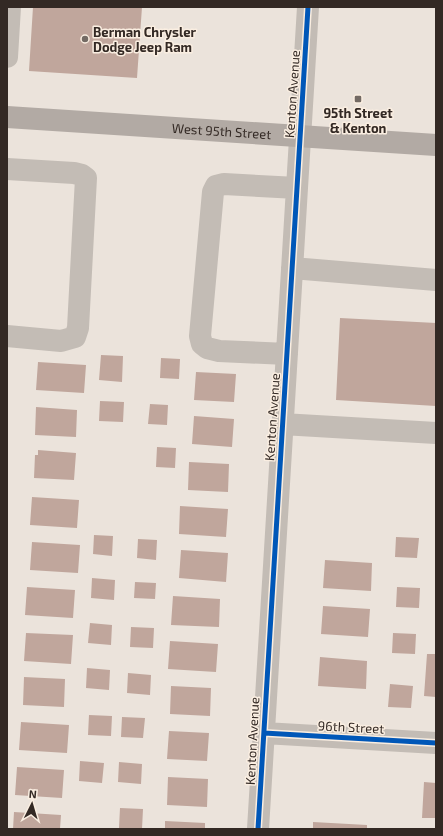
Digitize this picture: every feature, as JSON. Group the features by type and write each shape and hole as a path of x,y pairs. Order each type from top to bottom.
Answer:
{"main road":[{"name":"West 95th Street","path":"7,117 436,145"}],"street":[{"path":"7,57 10,7"},
{"name":"Kenton Avenue","path":"258,829 308,7"},
{"path":"7,169 74,173 82,175 86,178 78,328 75,337 61,341 7,336"},
{"path":"287,354 218,351 207,348 202,344 200,336 213,192 216,186 224,184 297,188"},
{"path":"292,268 436,280"},
{"path":"282,424 436,433"},
{"name":"96th Street","path":"264,733 436,743"}],"building":[{"name":"Berman Chrysler Dodge Jeep Ram","path":"33,7 142,7 137,78 29,71"},
{"path":"340,318 436,323 436,406 336,400"},
{"path":"101,355 123,356 122,382 99,380"},
{"path":"161,358 180,359 179,379 160,378"},
{"path":"38,362 86,365 84,393 36,390"},
{"path":"196,372 236,374 234,402 194,400"},
{"path":"100,401 124,402 123,422 99,421"},
{"path":"150,404 168,405 167,425 148,424"},
{"path":"36,407 77,410 76,437 35,435"},
{"path":"194,416 234,419 232,447 192,444"},
{"path":"157,447 176,448 175,468 156,467"},
{"path":"38,450 76,453 74,480 34,478 35,455 38,455"},
{"path":"189,462 229,464 228,492 188,490"},
{"path":"32,497 79,500 77,528 30,525"},
{"path":"180,506 228,509 226,537 179,534"},
{"path":"94,535 113,536 112,556 93,554"},
{"path":"396,537 419,538 417,558 395,557"},
{"path":"138,539 157,540 156,560 137,558"},
{"path":"32,542 80,545 78,573 30,570"},
{"path":"181,550 228,553 226,582 179,578"},
{"path":"325,560 372,563 371,591 323,588"},
{"path":"92,578 115,580 114,600 91,598"},
{"path":"135,582 156,583 155,599 134,598"},
{"path":"27,587 75,590 73,618 25,615"},
{"path":"397,587 420,588 419,608 396,607"},
{"path":"173,596 220,599 219,627 171,625"},
{"path":"323,606 370,609 368,637 321,634"},
{"path":"90,623 112,625 111,645 88,643"},
{"path":"131,627 154,628 153,648 130,647"},
{"path":"26,633 73,635 71,664 24,661"},
{"path":"393,633 416,634 415,654 392,653"},
{"path":"170,641 218,644 216,672 168,669"},
{"path":"427,654 436,654 436,697 424,696"},
{"path":"320,657 367,661 366,689 318,686"},
{"path":"87,668 110,670 109,690 86,688"},
{"path":"128,673 151,675 150,695 127,693"},
{"path":"24,677 65,679 64,707 23,705"},
{"path":"390,684 413,686 411,708 388,707"},
{"path":"171,686 211,688 210,716 170,714"},
{"path":"89,715 112,716 111,736 88,735"},
{"path":"122,717 145,718 143,738 121,737"},
{"path":"21,722 69,725 67,753 19,750"},
{"path":"169,731 209,733 207,761 167,759"},
{"path":"80,761 104,763 102,783 79,781"},
{"path":"119,762 142,764 141,784 118,782"},
{"path":"17,767 64,770 62,798 15,795"},
{"path":"168,777 208,779 207,807 167,805"},
{"path":"424,782 436,783 436,818 422,818"},
{"path":"120,808 143,809 142,829 119,828"},
{"path":"14,812 61,815 60,829 13,829"},
{"path":"165,821 205,823 205,829 165,829"},
{"path":"313,822 367,825 367,829 313,829"}],"cycle path":[{"path":"258,829 308,7"},
{"path":"264,733 436,743"}],"place":[{"name":"Berman Chrysler Dodge Jeep Ram","path":"85,39"},
{"name":"95th Street & Kenton","path":"358,99"}]}
